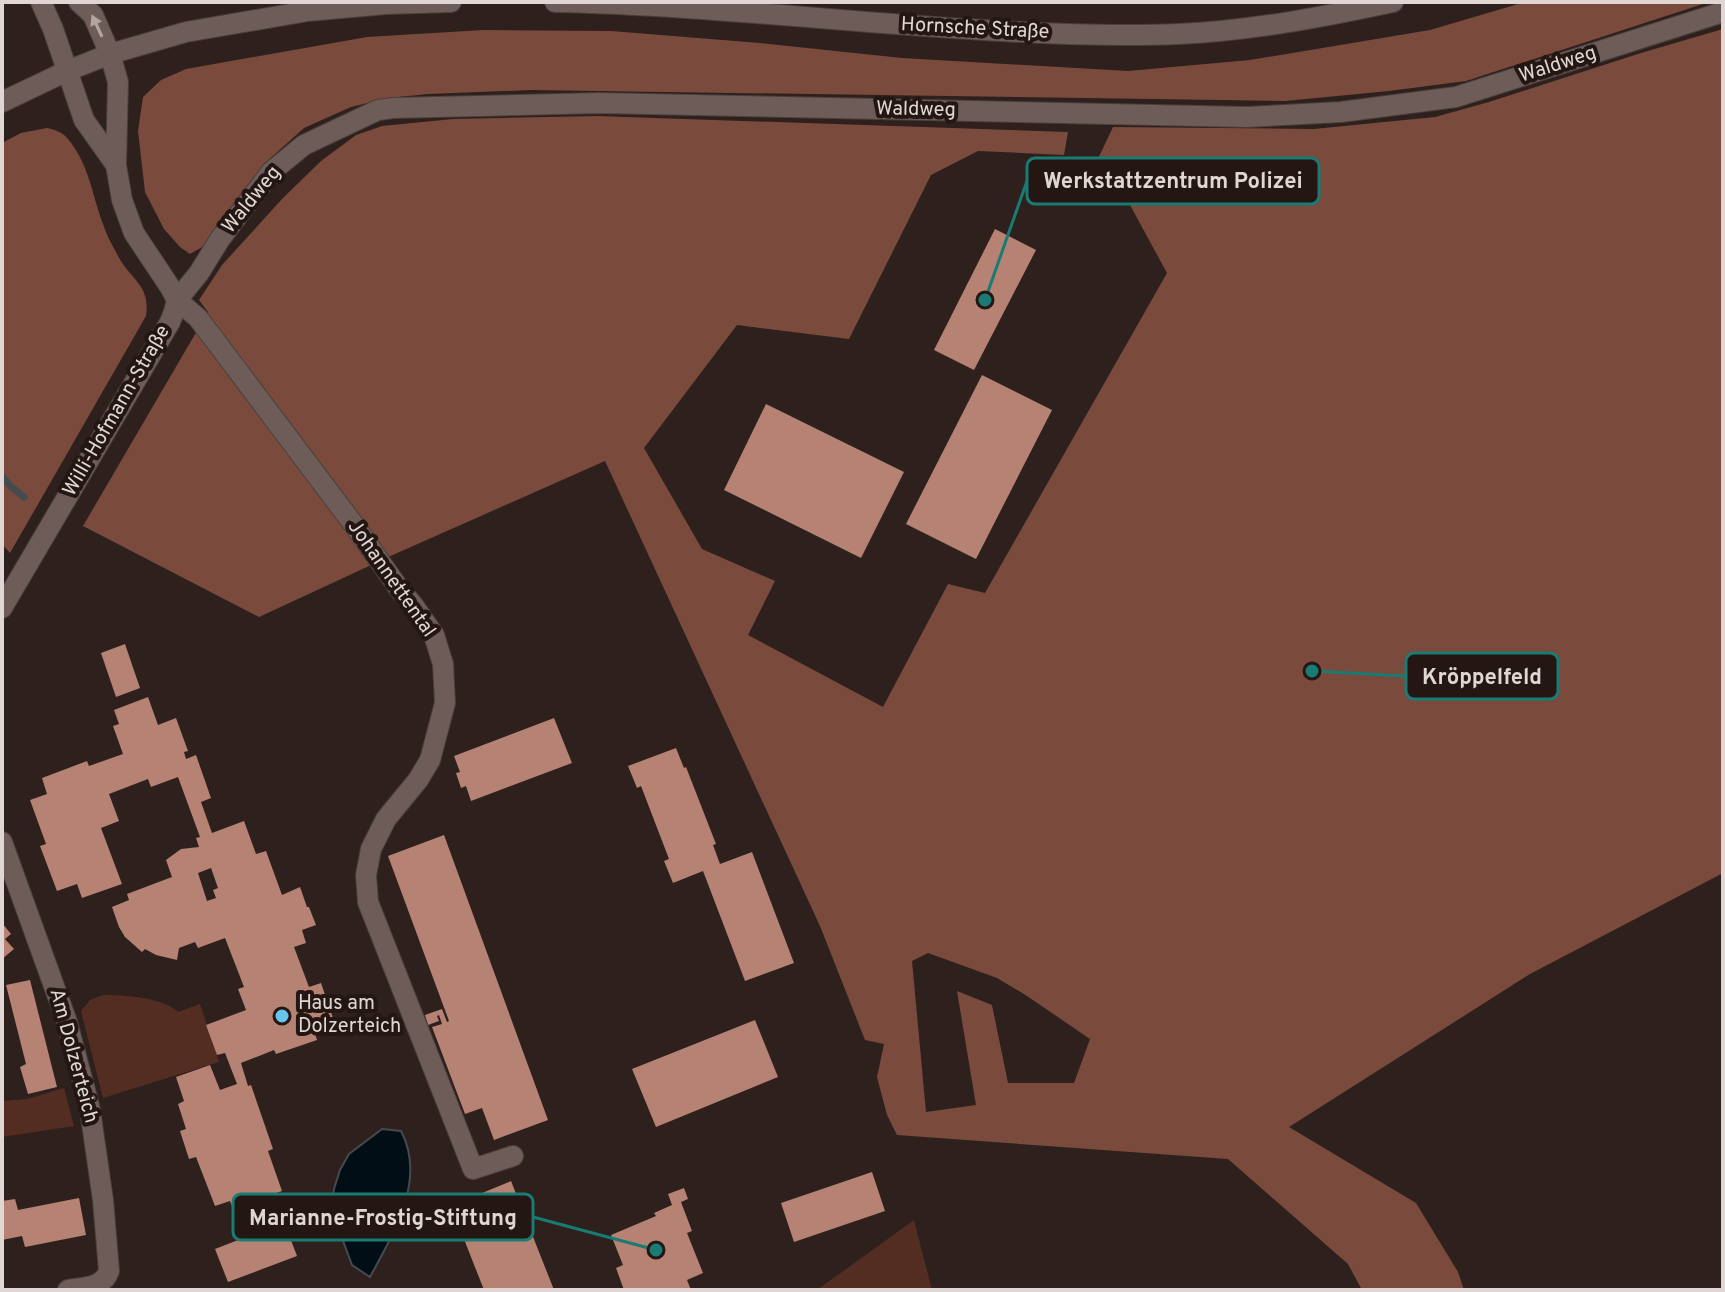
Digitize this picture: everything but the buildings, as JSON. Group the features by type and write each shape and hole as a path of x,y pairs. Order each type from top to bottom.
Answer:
{"street":[{"name":"Willi-Hofmann-Straße","path":"41,2 84,120 116,165"},
{"name":"Willi-Hofmann-Straße","path":"2,608 170,322 177,300 131,225 122,200 116,165 118,82 93,15 79,2"},
{"path":"2,102 110,54 186,32 308,11 451,2"},
{"name":"Hornsche Straße","path":"555,2 629,4 908,26 1117,36 1246,28 1393,2"},
{"name":"Waldweg","path":"177,300 271,172 304,145 378,110 599,103 1247,117 1341,112 1456,97 1723,12"},
{"name":"Johannettental","path":"177,300 198,318 434,635 443,664 445,703 430,760 386,819 371,849 366,875 368,902 473,1169 513,1156"},
{"name":"Am Dolzerteich","path":"2,842 67,1022 90,1110 109,1267 106,1278 94,1286 68,1290"}],"shaded area":[{"path":"1525,2 1709,2 1466,81 1285,101 531,90 388,98 351,107 304,128 265,163 204,246 190,254 164,229 145,192 138,131 143,97 161,80 186,69 367,37 483,30 611,31 902,58 1128,71 1250,60 1430,30"},
{"path":"1723,29 1723,873 1530,974 1289,1127 1416,1203 1458,1272 1464,1290 1362,1290 1348,1264 1228,1159 897,1135 887,1115 877,1077 884,1044 865,1040 820,926 605,461 259,617 83,526 208,312 199,300 222,265 321,161 356,135 382,126 453,119 598,116 1068,132 1064,155 978,151 931,175 849,339 737,325 644,448 702,549 775,581 748,635 883,707 948,584 985,593 1167,273 1112,172 1095,165 1113,127 1314,129 1435,117","holes":["928,953 997,978 1090,1039 1074,1083 1008,1083 992,1005 957,991 976,1105 926,1112 912,961"]},
{"path":"47,128 66,137 81,159 109,238 121,261 142,288 147,305 146,316 10,553 2,544 2,143 21,133"},
{"path":"103,995 153,1000 178,1012 200,1004 219,1062 103,1098 81,1011 90,1000"},
{"path":"64,1088 74,1126 2,1137 2,1101 27,1099"},
{"path":"382,1129 401,1131 408,1150 409,1187 397,1225 370,1277 352,1265 332,1211 334,1189 349,1154"},
{"path":"914,1220 932,1290 817,1290"}],"waterway":[{"path":"2,476 24,497"}],"place":[{"name":"Werkstattzentrum Polizei","path":"985,300"},
{"name":"Kröppelfeld","path":"1312,671"},
{"name":"Haus am Dolzerteich","path":"282,1016"},
{"name":"Marianne-Frostig-Stiftung","path":"656,1250"}]}
